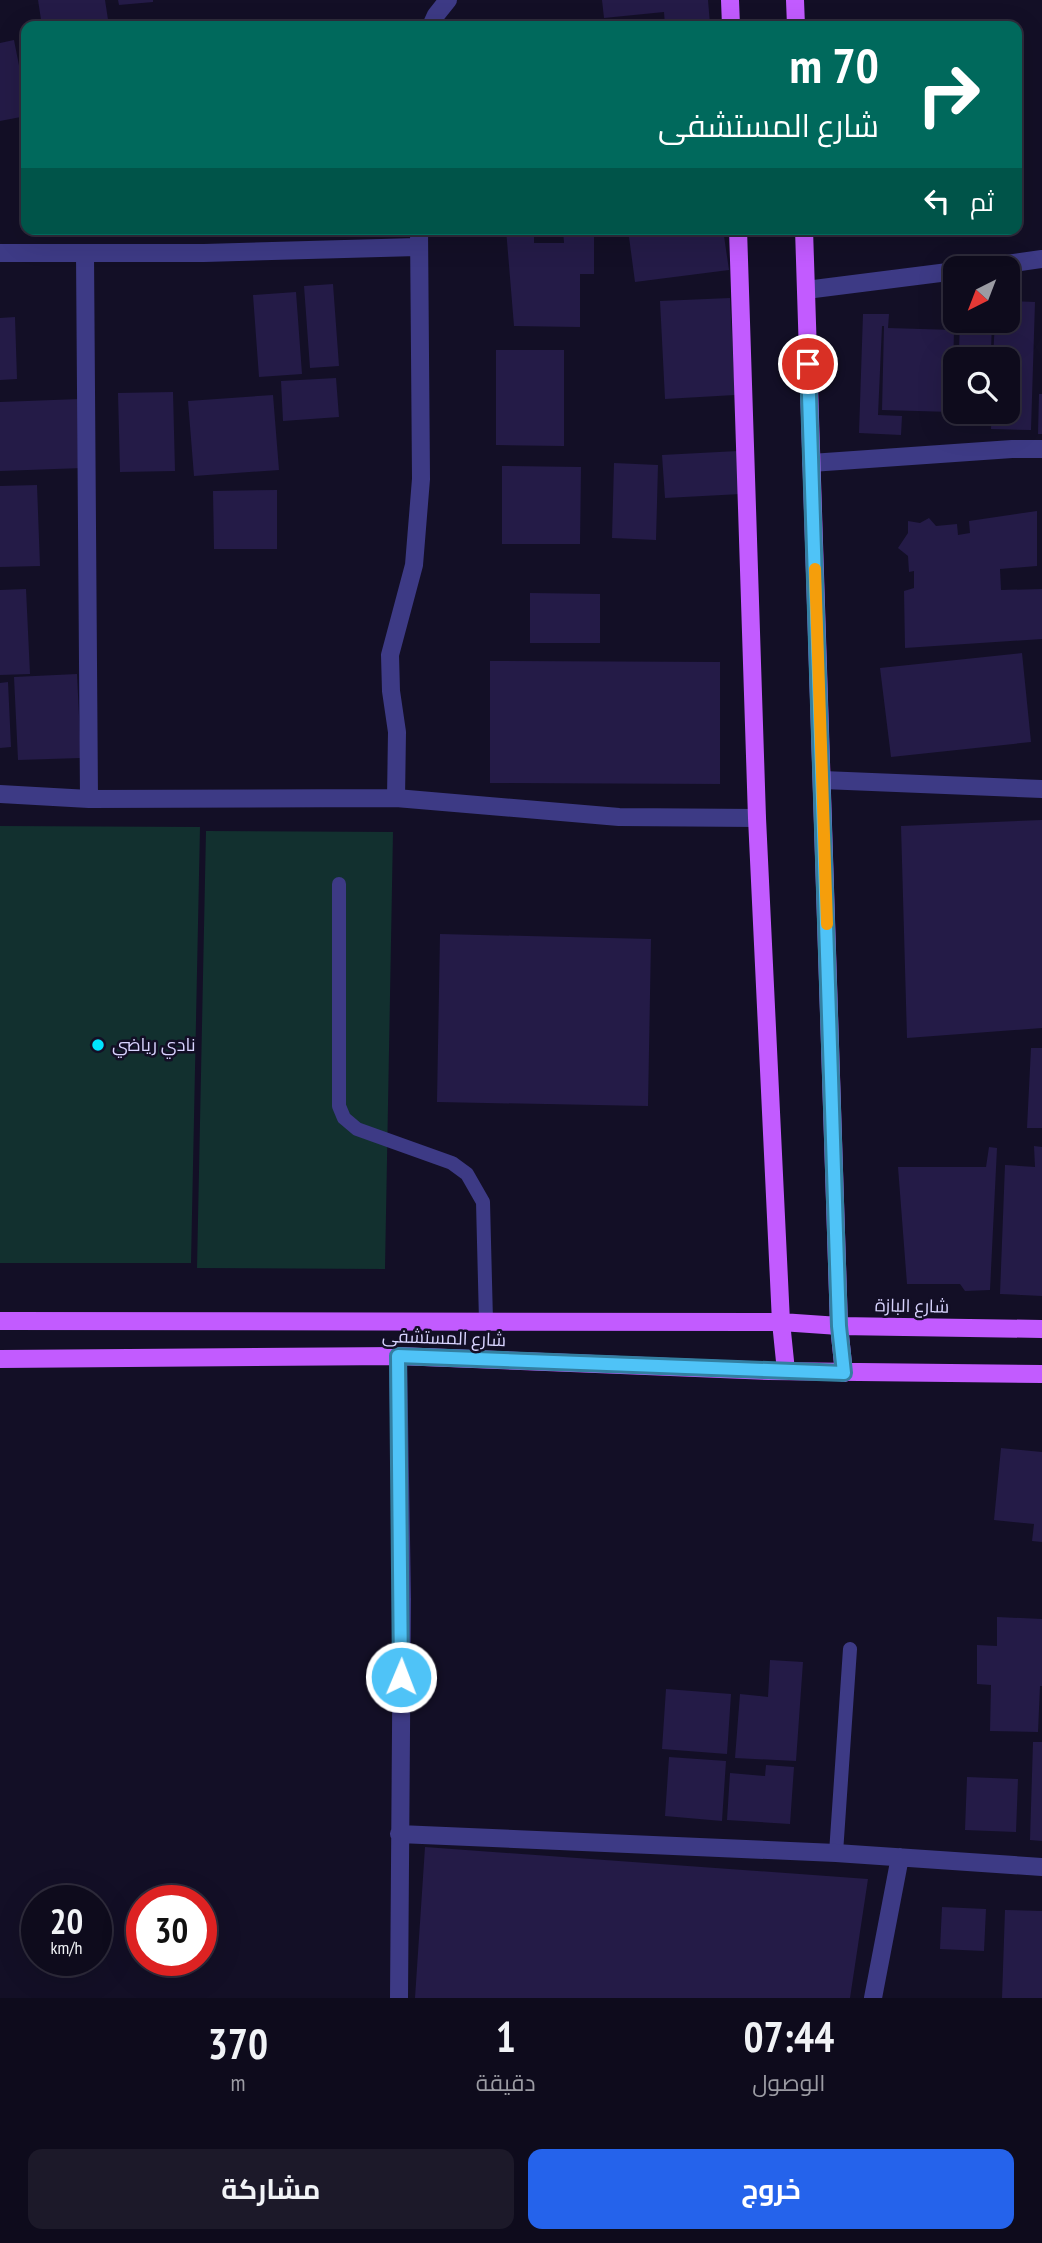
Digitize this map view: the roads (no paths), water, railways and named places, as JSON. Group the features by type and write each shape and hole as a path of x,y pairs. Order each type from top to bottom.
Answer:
{"main road":[{"path":"730,0 731,21"},
{"path":"795,0 796,21"},
{"path":"738,235 757,818 781,1322 786,1371"},
{"path":"804,235 839,1326 844,1373 1042,1374"},
{"name":"شارع المستشفى","path":"0,1321 781,1322"},
{"name":"شارع البازة","path":"781,1322 839,1326 1042,1329"},
{"name":"شارع المستشفى","path":"0,1360 398,1356 844,1373"}],"street":[{"path":"433,21 448,0"},
{"path":"0,253 204,253 418,238 421,479 414,565 390,655 391,691 397,732 396,798"},
{"path":"85,254 89,799"},
{"path":"1020,263 1042,260"},
{"path":"806,290 943,273"},
{"path":"811,463 1042,449"},
{"path":"823,780 1042,789"},
{"path":"0,794 89,799 396,798 619,817 757,818"},
{"path":"398,1356 402,1599 399,1998"},
{"path":"399,1834 836,1853 1042,1867"},
{"path":"873,1998 900,1857"}],"lane":[{"path":"339,884 339,1106 344,1118 357,1129 452,1163 467,1174 483,1202 486,1321"},
{"path":"836,1853 850,1649"}],"place":[{"name":"نادي رياضي","path":"98,1045"}]}
